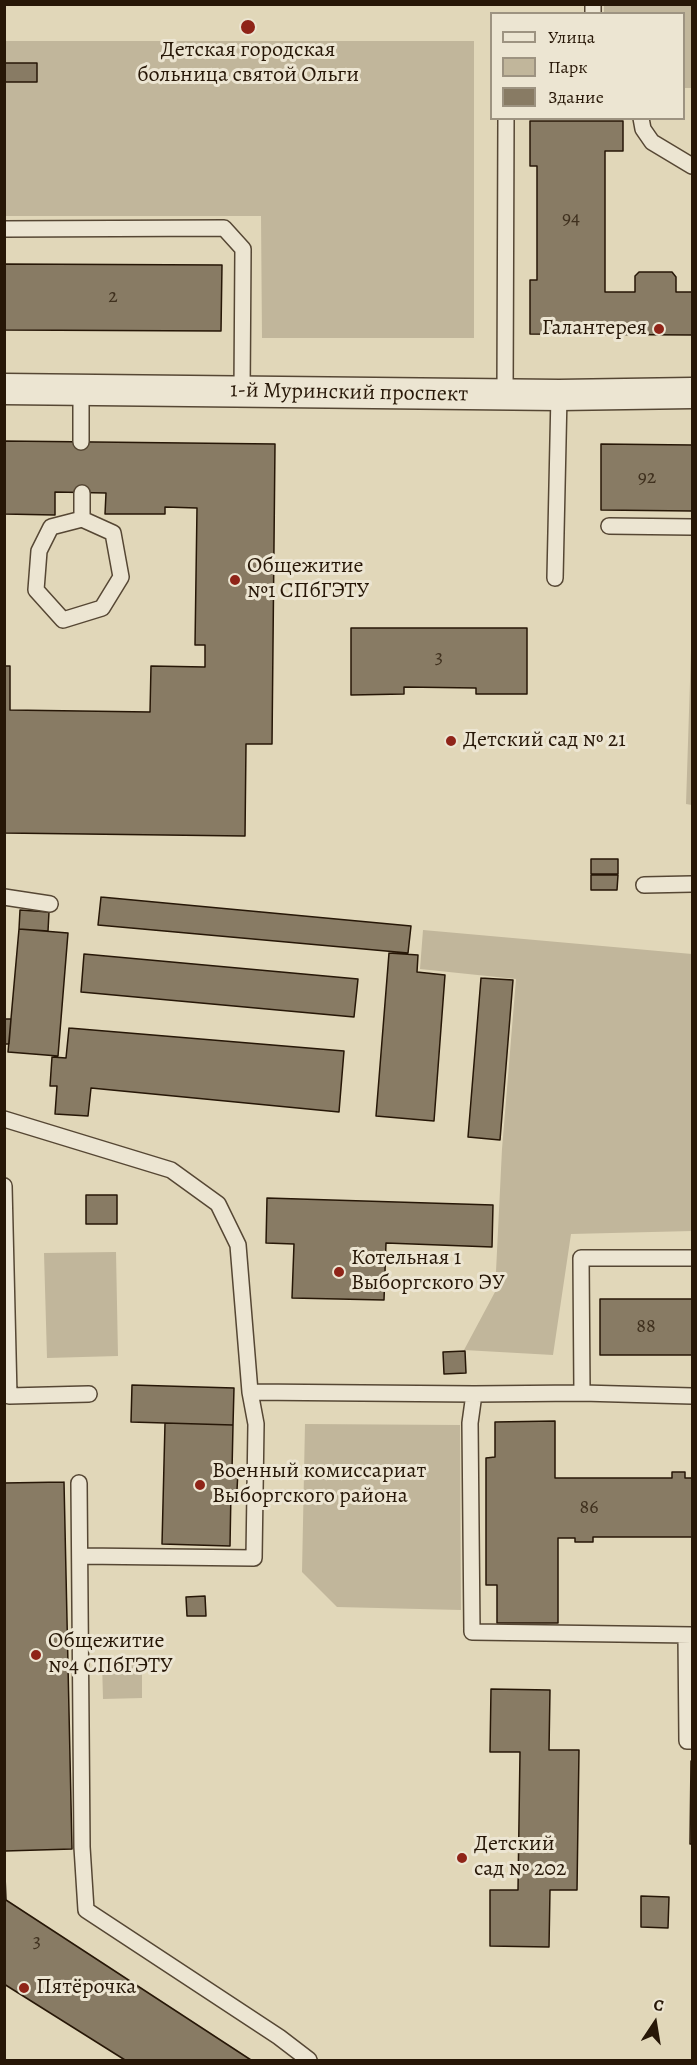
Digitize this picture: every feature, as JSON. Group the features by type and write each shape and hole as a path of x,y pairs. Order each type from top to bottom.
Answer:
{"street":[{"name":"1-й Муринский проспект","path":"4,389 559,395 693,393"}],"lane":[{"path":"505,394 506,120"},
{"path":"641,120 643,129 652,142 693,166"},
{"path":"4,229 224,228 243,249 242,392"},
{"path":"81,390 81,442"},
{"path":"555,578 559,395"},
{"path":"82,493 82,519"},
{"path":"82,519 113,533 121,577 102,608 63,620 36,590 39,551 51,527 82,519"},
{"path":"609,526 693,527"},
{"path":"644,885 693,884"},
{"path":"4,897 50,904"},
{"path":"4,1119 171,1170 218,1204 238,1245 250,1392 256,1424 254,1558 81,1556"},
{"path":"4,1186 9,1396 90,1394"},
{"path":"582,1393 581,1258 693,1258"},
{"path":"250,1392 582,1393 693,1396"},
{"path":"474,1394 470,1422 472,1632 689,1635 687,1741 693,1741"},
{"path":"79,1482 82,1847 86,1911 279,2037 309,2061"}],"green space":[{"path":"604,5 692,5 692,88 685,88 685,12 604,12"},
{"path":"4,41 474,41 474,338 262,338 261,216 5,216"},
{"path":"692,620 692,805 686,804"},
{"path":"423,930 692,954 692,1231 571,1234 553,1355 464,1350 495,1292 502,1149 516,979 420,969"},
{"path":"116,1252 118,1356 47,1358 44,1253"},
{"path":"305,1424 460,1425 461,1610 337,1607 302,1572"},
{"path":"102,1661 142,1661 142,1698 103,1699"}],"building":[{"path":"4,63 37,63 37,82 4,82"},
{"path":"530,121 623,121 623,151 605,151 605,292 635,292 635,276 639,272 672,272 676,277 676,292 692,292 692,335 530,334 530,280 537,280 537,166 530,166"},
{"path":"4,264 222,265 221,331 4,330"},
{"name":"Общежитие №1 СПбГЭТУ","path":"4,441 275,444 272,744 246,744 245,836 4,833 4,666 10,666 10,710 150,712 151,666 205,667 205,645 195,645 197,508 165,507 165,514 105,514 106,493 55,492 55,515 4,514"},
{"path":"601,444 692,445 692,511 601,510"},
{"path":"351,628 527,628 527,694 476,694 476,688 404,687 404,694 351,695"},
{"path":"591,859 618,859 618,874 591,874"},
{"path":"591,875 618,875 617,890 591,890"},
{"path":"101,897 411,926 408,953 98,925"},
{"path":"20,910 49,912 48,931 19,929"},
{"path":"19,929 68,933 58,1056 8,1052"},
{"path":"389,953 418,955 417,972 445,975 434,1121 376,1116"},
{"path":"84,954 358,979 354,1017 81,992"},
{"path":"481,978 513,980 500,1140 468,1137"},
{"path":"4,1019 11,1019 9,1044 4,1044"},
{"path":"69,1028 344,1051 339,1112 91,1088 88,1116 55,1114 57,1086 50,1086 52,1057 66,1058"},
{"path":"86,1195 117,1195 117,1224 86,1224"},
{"name":"Котельная 1 Выборгского ЭУ","path":"267,1198 493,1205 492,1247 386,1243 384,1300 292,1298 294,1244 266,1243"},
{"path":"600,1299 692,1299 692,1355 600,1355"},
{"path":"465,1351 466,1373 444,1374 443,1352"},
{"path":"132,1385 234,1388 233,1425 131,1422"},
{"path":"555,1421 555,1478 672,1478 672,1472 685,1472 685,1478 692,1478 692,1537 593,1537 593,1542 575,1542 575,1538 558,1538 558,1623 497,1623 497,1585 486,1585 486,1458 495,1457 495,1422"},
{"name":"Военный комиссариат Выборгского района","path":"165,1423 233,1425 232,1471 238,1471 237,1490 231,1490 230,1546 162,1544"},
{"name":"Общежитие №4 СПбГЭТУ","path":"64,1482 72,1849 5,1851 4,1483"},
{"path":"205,1596 206,1616 187,1616 186,1597"},
{"path":"491,1689 550,1690 549,1750 579,1750 577,1890 550,1890 549,1947 490,1946 490,1890 518,1890 520,1752 490,1752"},
{"path":"691,1761 692,1844 690,1844"},
{"path":"4,1851 6,1900 251,2060 125,2060 4,1984"},
{"path":"641,1896 669,1897 668,1928 641,1927"}],"place":[{"name":"Детская городская больница святой Ольги","path":"248,27"},
{"name":"Галантерея","path":"659,329"},
{"name":"Общежитие №1 СПбГЭТУ","path":"235,580"},
{"name":"Детский сад № 21","path":"451,741"},
{"name":"Котельная 1 Выборгского ЭУ","path":"339,1272"},
{"name":"Военный комиссариат Выборгского района","path":"200,1485"},
{"name":"Общежитие №4 СПбГЭТУ","path":"36,1655"},
{"name":"Детский сад № 202","path":"462,1858"},
{"name":"Пятёрочка","path":"24,1988"}]}
